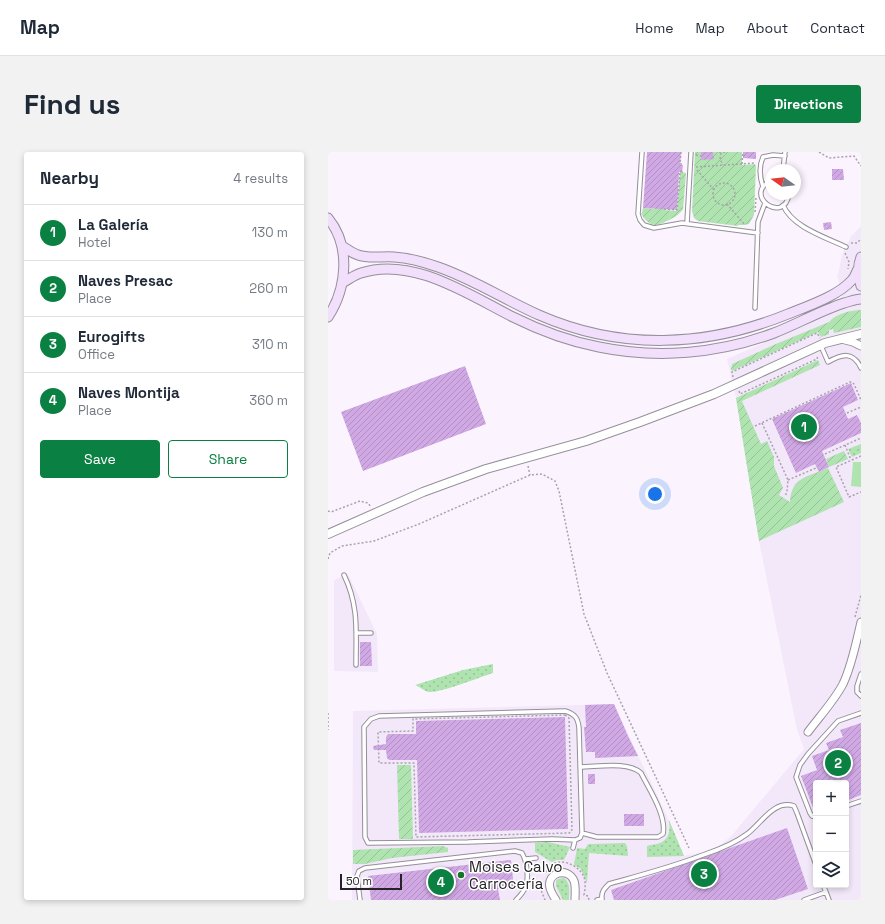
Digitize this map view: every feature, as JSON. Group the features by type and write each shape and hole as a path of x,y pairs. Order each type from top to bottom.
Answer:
{"main road":[{"path":"328,218 337,232 342,246 344,262 342,283 334,308 328,317"},
{"path":"342,246 362,256 410,259 438,267 477,284 539,315 570,327 613,337 655,341 689,340 711,337 738,331 773,320 841,290 853,279 858,269 861,257"},
{"path":"342,283 359,273 376,269 408,271 443,282 534,327 574,342 623,351 662,354 702,351 746,342 773,333 836,306 861,299"},
{"path":"858,269 858,276 861,286"}],"street":[{"path":"328,534 423,492 486,469 586,441 714,394 821,342 861,334"},
{"path":"841,339 861,346"},
{"path":"808,732 842,685 848,671 858,622"},
{"path":"556,900 550,888 550,882 555,874 560,872 566,873 572,877 574,882 575,900"}],"lane":[{"path":"642,152 638,214 644,225 654,228 678,222 758,233"},
{"path":"687,223 691,152"},
{"path":"763,187 760,180 761,161 763,157 785,154 784,164"},
{"path":"765,184 761,195 765,203 771,207 779,207 787,200"},
{"path":"755,308 758,233 760,214 765,203"},
{"path":"783,205 785,210 800,225 846,247"},
{"path":"821,342 828,362 838,356 847,355 855,359 861,368"},
{"path":"344,575 355,607 356,665"},
{"path":"356,633 371,633"},
{"path":"861,674 857,686 857,692 861,696"},
{"path":"565,711 575,716 578,720 580,767 582,833 580,838 575,840 552,839 368,844 365,837 364,727 371,719 379,716 565,711"},
{"path":"813,816 810,813 796,777 798,771 808,754 838,721 861,713"},
{"path":"580,767 624,766 636,769 641,773 661,814 664,824 663,834 658,837 597,837 582,833"},
{"path":"849,805 861,801"},
{"path":"597,900 602,899 601,894 609,884 721,849 747,834 778,806 787,804 794,806 813,857"},
{"path":"573,848 575,840"},
{"path":"360,900 357,876 359,871 365,868 515,851 522,853 526,859 527,883 524,890 516,900"},
{"path":"526,859 536,858"},
{"path":"824,888 829,900"},
{"path":"804,900 826,892"}],"path":[{"path":"681,152 680,164 686,164"},
{"path":"723,165 720,159 720,152 724,152"},
{"path":"742,164 743,152"},
{"path":"819,152 829,158 854,156 861,166"},
{"path":"694,156 701,156"},
{"path":"696,166 756,163"},
{"path":"664,209 677,210 680,172 686,172 686,169"},
{"path":"696,169 714,190"},
{"path":"723,183 732,187 734,193 733,200 727,204 720,204 713,196 716,186 723,183"},
{"path":"727,204 746,226"},
{"path":"849,243 856,243 861,239"},
{"path":"734,378 732,372 817,333 821,342"},
{"path":"737,387 740,394 817,360 818,356 815,353"},
{"path":"755,426 850,382 854,384 861,400"},
{"path":"847,413 861,407"},
{"path":"762,423 788,480 785,497"},
{"path":"826,454 861,438"},
{"path":"845,445 851,460"},
{"path":"861,456 836,467 849,497 861,492"},
{"path":"788,480 816,468"},
{"path":"328,559 330,553 342,546 374,541 412,527 530,475 542,474 555,481 559,491 584,614 607,673 689,848"},
{"path":"328,511 330,512 360,501 368,503 373,513"},
{"path":"858,622 861,595"},
{"path":"328,713 328,730"},
{"path":"566,715 569,718 571,832 416,837 414,763 379,763 378,732 413,731 413,719 566,715"}],"shaded area":[{"path":"861,226 861,900 352,900 353,711 614,704 672,827 684,856 709,851 721,845 732,835 804,749 797,730 759,541 736,398 727,359 845,307 837,275 842,255 851,236"},
{"path":"348,574 377,634 378,672 334,671 334,580"}],"green space":[{"path":"659,152 668,152 664,210 677,211 680,172 686,173 683,210 670,220 655,225 646,221 641,213 643,208 655,209"},
{"path":"695,152 742,152 742,165 755,164 754,215 749,224 738,226 698,221 694,218 692,211"},
{"path":"861,310 861,327 834,333 833,329 829,330 829,334 821,337 818,332 732,371 731,369 732,364 829,322 839,315"},
{"path":"818,360 820,365 742,401 761,444 767,441 774,457 774,466 783,488 779,495 790,502 791,493 798,482 809,475 828,468 844,502 759,541 736,398"},
{"path":"861,444 861,453 852,457 848,449"},
{"path":"844,451 848,459 829,467 826,459"},
{"path":"853,462 861,462 861,487 851,486"},
{"path":"493,664 493,673 435,692 425,691 415,685 463,670"},
{"path":"397,765 411,765 413,839 399,839"},
{"path":"669,820 684,856 647,857 647,846 660,843 668,836"},
{"path":"548,842 570,847 564,860 552,862 535,852 535,843"},
{"path":"625,843 627,846 628,856 589,853 587,883 581,869 574,865 577,848 585,849 588,844"},
{"path":"443,846 448,848 448,852 392,858 365,864 353,864 353,850"},
{"path":"564,878 569,885 569,900 563,900 556,886 556,881 558,879"}],"building":[{"path":"647,152 681,152 680,165 683,165 682,172 679,172 677,210 643,208"},
{"path":"701,152 713,152 714,159 701,160"},
{"path":"743,152 756,152 756,159 743,158"},
{"path":"832,169 843,169 844,180 832,180"},
{"path":"831,222 832,229 824,230 823,223"},
{"path":"465,366 486,424 363,471 341,412"},
{"path":"851,383 858,400 843,407 848,419 857,415 861,423 861,433 822,451 829,467 819,472 815,464 796,473 772,419"},
{"path":"360,642 371,642 372,666 360,666"},
{"path":"614,704 638,756 595,758 595,752 586,752 584,727 586,727 585,705"},
{"path":"565,717 568,829 419,833 417,760 389,760 387,758 386,750 374,750 373,746 386,744 386,737 388,734 416,734 416,721"},
{"path":"861,723 861,795 849,800 849,780 813,780 813,808 801,776 817,770 812,756 829,750 826,743 843,737 840,730"},
{"path":"588,774 595,774 595,784 588,784"},
{"path":"624,814 644,814 644,826 624,826"},
{"path":"787,828 808,889 775,900 614,900 611,890"},
{"path":"511,860 514,888 498,889 500,900 371,900 368,876"}],"place":[{"name":"La Galería","path":"804,427"},
{"name":"Naves Presac","path":"838,763"},
{"name":"Eurogifts","path":"704,874"},
{"name":"Moises Calvo Carrocería","path":"461,875"},
{"name":"Naves Montija","path":"441,882"}]}
